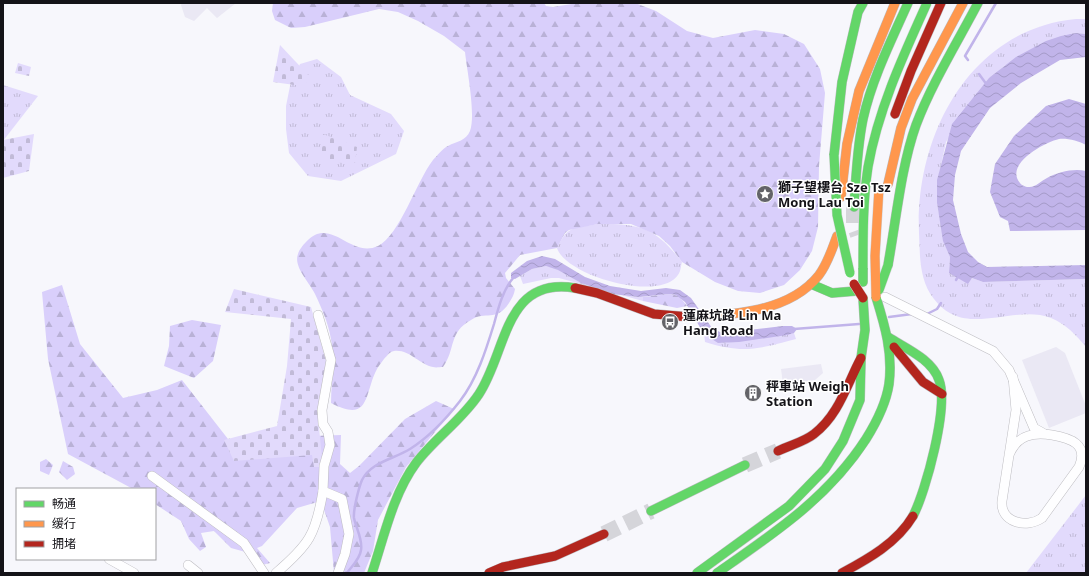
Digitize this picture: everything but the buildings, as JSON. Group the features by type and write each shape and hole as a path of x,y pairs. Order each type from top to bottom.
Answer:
{"main road":[{"path":"863,3 858,12 842,82 834,155 834,187 839,226 850,274 863,298"},
{"path":"840,206 847,145 855,107 867,70 895,3"},
{"path":"854,207 860,134 866,108 879,70 908,3"},
{"path":"697,573 789,506 810,486 831,461 843,441 853,418 860,400 861,358 865,334 863,298 864,207 871,155 890,90 927,3"},
{"path":"893,120 911,71 941,3"},
{"path":"888,184 901,128 912,99 963,3"},
{"path":"881,297 908,153 916,126 926,102 978,3"},
{"path":"716,573 796,517 820,495 856,452 876,422 886,399 885,377 890,356 875,256 876,222 883,163"},
{"path":"372,573 407,478 424,453 461,417 480,394 496,362 509,320 524,300 546,288 568,286 652,313 687,318 725,314 779,305 793,298 811,284 827,263 837,236"},
{"path":"811,284 825,293 840,294 856,292"},
{"path":"887,333 923,382 942,394"},
{"path":"842,573 883,548 903,530 916,510 924,487 941,408 942,394 939,380 930,367 887,333"},
{"path":"778,451 814,434 823,426 835,410 850,375 861,358"},
{"path":"861,374 871,378"},
{"path":"651,511 745,465"},
{"path":"489,573 555,556 604,534"}],"street":[{"path":"881,297 902,305 993,351 1003,362 1013,377 1034,428 1044,434"},
{"path":"276,573 290,560 314,532 320,512 324,466 330,445 328,432 323,424 322,410 331,360 318,315"},
{"path":"1010,455 1014,445 1023,437 1032,434 1044,434 1073,440 1081,449 1082,458 1080,467 1045,515 1034,523 1026,524 1013,521 1005,516 1002,510 1016,410 1013,377"},
{"path":"152,476 244,543 264,573"},
{"path":"323,491 342,499 349,534 345,554 338,573"},
{"path":"111,560 134,573"},
{"path":"188,565 198,573"}],"shaded area":[{"path":"182,3 236,3 217,18 207,8 194,21 185,17 181,5"},
{"path":"1056,347 1065,353 1086,406 1086,413 1049,428 1022,360"},
{"path":"821,364 823,373 815,380 783,384 781,369"}],"green space":[{"path":"273,3 544,3 546,6 553,7 578,3 635,3 656,11 687,31 713,38 755,30 784,34 804,44 820,69 825,93 819,166 818,227 812,251 800,270 784,285 760,293 738,291 715,282 682,262 670,246 659,236 631,224 598,224 569,230 565,233 557,248 520,255 505,273 506,278 515,289 509,303 500,313 476,317 464,325 455,336 450,354 443,367 428,366 405,352 394,351 389,353 378,368 364,403 360,408 353,410 344,409 331,403 333,360 330,332 315,294 298,264 297,259 299,252 305,243 315,235 324,233 358,247 368,248 378,246 386,240 401,220 420,181 433,160 446,147 464,139 470,131 472,124 472,104 465,52 444,36 418,21 398,12 379,9 305,27 291,28 275,20 272,11"},
{"path":"1076,19 1086,19 1086,34 1076,33 1004,66 981,88 946,142 938,179 937,203 944,242 950,257 949,273 968,283 972,278 983,282 1086,279 1086,347 1066,327 1051,318 1021,314 975,319 960,317 946,311 934,299 925,284 921,268 919,233 920,196 927,160 939,125 956,93 979,65 1006,43 1039,27"},
{"path":"280,45 311,78 302,86 273,82"},
{"path":"317,59 341,77 350,95 391,114 404,131 396,154 341,181 308,176 289,153 286,129 286,106 290,86 300,64"},
{"path":"18,63 31,67 29,76 15,73"},
{"path":"3,85 38,96 3,141"},
{"path":"34,134 29,171 3,178 3,140"},
{"path":"323,134 357,147 355,163 321,161"},
{"path":"598,224 636,227 655,235 673,251 682,262 680,271 672,281 657,286 638,286 617,283 578,269 564,259 557,248 561,240 569,231 577,227"},
{"path":"546,266 559,270 589,286 559,278 551,278 523,284 520,276 532,269"},
{"path":"62,285 80,344 123,398 157,390 182,380 228,439 341,435 340,464 350,473 359,466 405,419 436,401 454,409 406,467 378,520 373,551 364,573 334,573 330,527 321,501 297,508 262,546 257,548 270,563 258,566 249,553 231,548 214,531 201,533 206,547 200,551 189,539 181,521 156,505 156,488 131,488 68,454 48,359 42,292"},
{"path":"589,286 620,295 602,291"},
{"path":"234,289 311,307 326,361 318,418 323,467 314,467 312,455 234,461 224,440 277,426 287,366 291,319 225,312"},
{"path":"670,294 679,296 687,306 677,308 643,301 643,297"},
{"path":"620,295 643,297 643,301"},
{"path":"192,320 221,325 213,361 194,378 164,366 169,346 170,326"},
{"path":"794,333 796,339 751,349 730,348 705,342 704,334 722,343"},
{"path":"46,459 53,465 49,475 40,471 40,462"},
{"path":"63,461 73,467 75,474 67,480 59,472"},
{"path":"1086,495 1086,573 1026,573"}],"water":[{"path":"1076,33 1086,34 1086,57 1060,60 1021,83 990,108 961,151 955,175 953,200 961,234 968,252 978,262 987,267 1086,265 1086,279 983,282 972,278 968,284 949,273 950,257 943,241 937,203 937,180 952,124 989,78 1016,57 1046,41"},
{"path":"1069,99 1086,104 1086,145 1073,140 1062,139 1045,144 1028,155 1017,169 1017,176 1021,184 1026,187 1031,187 1061,172 1071,170 1086,171 1086,230 1010,231 1008,221 1000,217 990,192 995,164 1014,136 1046,106"},
{"path":"542,256 555,259 585,277 610,286 641,291 666,288 680,290 691,298 712,328 722,333 783,326 792,326 797,329 794,333 787,335 739,342 718,343 704,334 685,302 676,295 670,294 639,297 612,294 581,283 558,270 546,266 532,269 515,279 511,278 511,273 527,261"}],"waterway":[{"path":"968,60 965,56 996,3"},
{"path":"979,74 987,85"},
{"path":"956,280 959,275"},
{"path":"347,573 357,559 361,550 361,542 354,514 356,499 362,480 366,474 377,465 410,449 424,439 443,421 460,401 476,374 488,344 501,299 514,277"},
{"path":"927,314 937,309 941,303"},
{"path":"889,317 912,314"},
{"path":"794,329 859,324"}],"tunnel":[{"path":"854,207 854,224 858,235"},
{"path":"745,465 778,451"},
{"path":"604,534 651,511"}],"traffic: fast":[{"path":"834,155 842,82 858,12 863,3"},
{"path":"854,207 859,141 863,119 871,89 882,60 908,3"},
{"path":"863,268 865,192 872,146 892,84 927,3"},
{"path":"888,265 906,158 916,125 937,78 978,3"},
{"path":"834,155 837,215 850,273"},
{"path":"879,290 888,265"},
{"path":"863,268 863,282"},
{"path":"811,284 832,293 856,291"},
{"path":"372,573 395,502 408,475 423,454 465,412 479,394 488,377 511,321 521,305 534,294 552,287 575,288"},
{"path":"717,573 779,529 817,497 851,460 870,433 886,399 890,373 889,350 876,297"},
{"path":"697,573 789,506 825,469 843,441 860,400 861,358 865,330 863,298"},
{"path":"888,337 917,355 930,366 939,380 941,392 939,428 935,448 924,488 913,516"},
{"path":"651,511 745,465"}],"traffic: slow":[{"path":"841,197 847,144 859,91 895,3"},
{"path":"888,184 901,128 912,99 963,3"},
{"path":"876,297 875,256 879,188"},
{"path":"690,317 742,313 777,304 793,297 807,287 819,275 827,261 837,236"}],"traffic: jam":[{"path":"895,114 911,71 941,3"},
{"path":"854,284 863,298"},
{"path":"575,288 597,293 654,314 690,317"},
{"path":"894,347 923,382 942,394"},
{"path":"778,451 806,439 823,426 842,399 861,358"},
{"path":"842,573 872,556 890,542 899,534 913,516"},
{"path":"489,573 503,567 555,556 604,534"}],"place":[{"name":"獅子望樓台 Sze Tsz Mong Lau Toi","path":"765,194"},
{"name":"蓮麻坑路 Lin Ma Hang Road","path":"670,322"},
{"name":"秤車站 Weigh Station","path":"753,393"}]}
